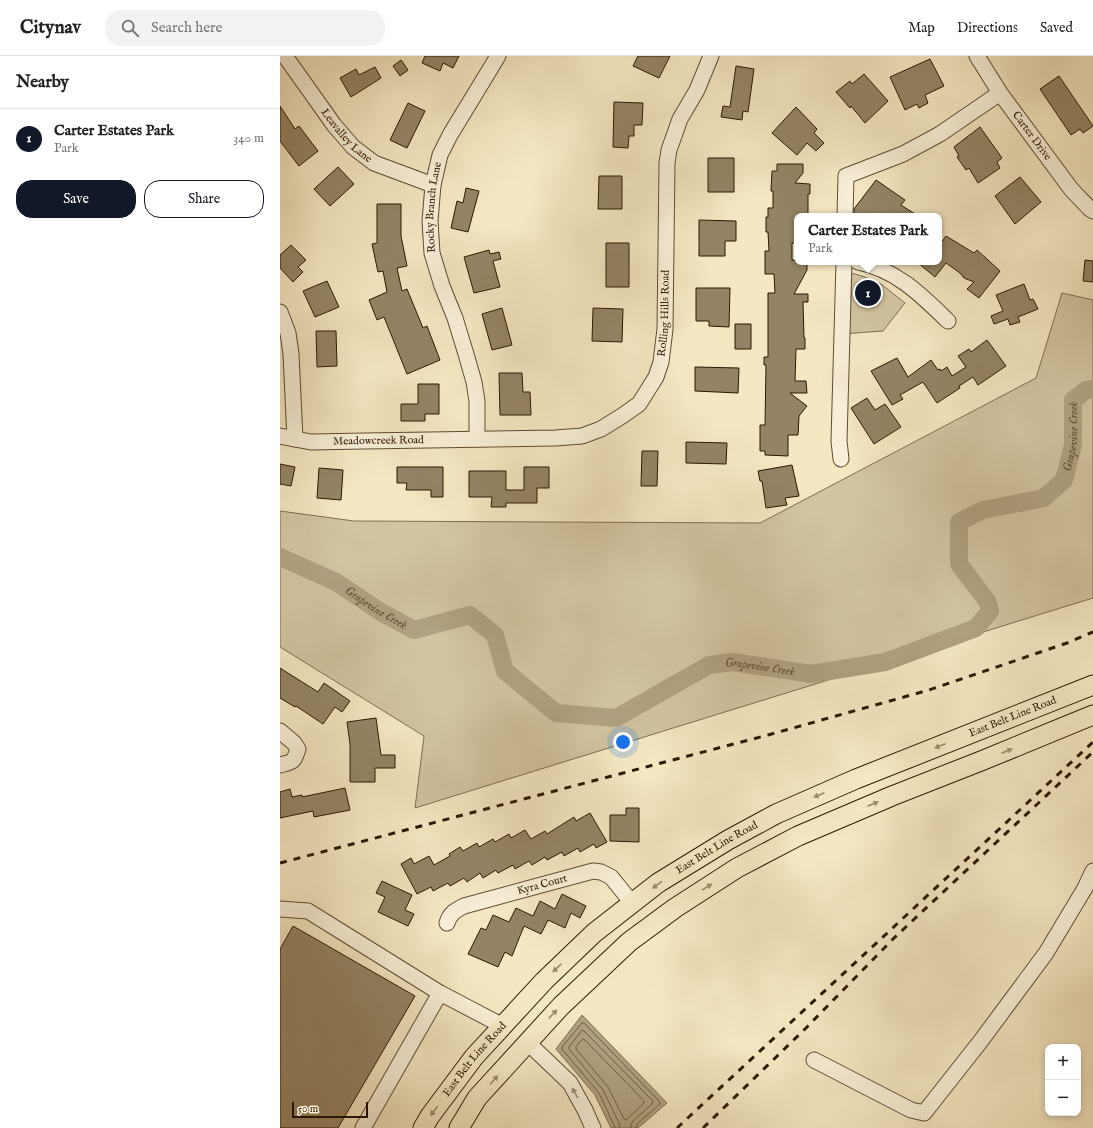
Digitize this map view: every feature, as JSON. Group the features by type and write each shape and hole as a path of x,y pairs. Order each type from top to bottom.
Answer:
{"main road":[{"name":"East Belt Line Road","path":"423,1128 430,1116 474,1057 544,981 594,933 658,883 728,840 776,814 856,779 1093,685"},
{"path":"459,1128 477,1098 560,1006 629,942 675,908 737,868 798,836 892,796 1093,715"},
{"path":"971,734 981,761"},
{"path":"629,942 637,922 637,915 633,904"},
{"path":"503,1026 527,1042"}],"street":[{"name":"Leavalley Lane","path":"285,56 334,125 353,147 374,163 433,185"},
{"name":"Rocky Branch Lane","path":"477,439 477,401 474,382 432,253 430,221 433,185 440,155 450,135 498,56"},
{"name":"Rolling Hills Road","path":"477,439 555,438 582,436 601,429 639,404 656,377 661,362 665,329 668,157 680,119 697,90 711,56"},
{"name":"Carter Drive","path":"977,56 1000,93 1071,189 1093,211"},
{"path":"845,213 846,176 903,154 940,134 1000,93"},
{"path":"841,459 839,441 844,265"},
{"path":"867,265 897,277 918,292 948,321"},
{"path":"280,312 288,333 291,354 295,439"},
{"name":"Meadowcreek Road","path":"280,436 310,442 477,439"},
{"path":"280,731 294,742 298,749 296,757 291,762 280,765"},
{"name":"Kyra Court","path":"447,923 452,913 464,906 593,871 600,872 611,877 633,904"},
{"path":"814,1060 911,1110 924,1113 980,1042 1046,953 1085,888 1093,871"},
{"path":"280,909 308,911 440,993 503,1026"},
{"path":"363,1128 440,993"},
{"path":"527,1042 570,1083 593,1128"}],"shaded area":[{"path":"844,271 862,276 881,284 905,303 883,331 842,334"},
{"path":"1062,293 1093,300 1093,598 415,808 424,736 280,647 280,511 354,521 760,523 1036,378"}],"water":[{"path":"582,1015 667,1103 638,1128 611,1128 595,1095 556,1049"}],"building":[{"path":"425,56 459,56 453,68 443,63 440,71 422,63"},
{"path":"638,56 670,56 659,78 633,66"},
{"path":"930,59 944,86 925,95 928,103 919,108 917,104 905,110 890,77"},
{"path":"401,60 408,70 400,76 393,66"},
{"path":"736,66 754,69 748,112 743,111 742,120 721,117 723,106 730,107"},
{"path":"375,67 381,78 351,97 340,78 356,69 359,75"},
{"path":"864,74 888,101 865,123 851,106 850,108 836,92 850,81 852,84"},
{"path":"1059,76 1093,126 1083,133 1080,129 1071,135 1040,89"},
{"path":"614,102 643,103 642,125 634,125 634,136 629,136 628,148 613,147"},
{"path":"408,103 425,111 407,148 390,140"},
{"path":"280,106 295,129 299,126 318,151 299,166 280,141"},
{"path":"796,107 817,129 814,133 824,143 816,151 807,143 797,155 772,133"},
{"path":"980,127 1002,158 997,162 1000,168 978,183 969,168 966,170 957,157 959,156 954,147"},
{"path":"708,158 734,158 734,192 708,192"},
{"path":"777,164 803,164 803,173 795,183 810,184 810,194 808,194 808,213 794,213 794,243 792,243 792,260 794,260 794,265 807,265 807,270 794,294 808,294 808,302 803,302 805,349 796,349 795,381 806,381 807,393 790,393 807,406 799,416 798,435 788,435 788,456 765,455 765,451 760,451 760,425 765,425 766,365 764,365 764,357 768,357 768,293 775,293 774,274 765,274 765,251 769,251 768,232 766,232 766,217 768,217 768,208 773,208 773,191 771,191 772,171 777,171"},
{"path":"338,167 354,184 330,206 314,189"},
{"path":"599,176 622,176 622,209 598,209"},
{"path":"1020,177 1041,202 1015,224 995,196"},
{"path":"876,180 905,200 901,205 913,213 854,213 854,209"},
{"path":"466,188 479,191 468,232 451,228 457,201 463,203"},
{"path":"377,204 401,204 401,236 407,266 397,268 402,291 407,289 423,328 427,326 440,360 407,374 384,317 377,320 369,300 387,292 383,271 378,272 372,244 377,243"},
{"path":"699,220 736,221 736,241 725,241 725,256 699,256"},
{"path":"946,236 974,253 977,250 1000,271 979,298 967,289 974,282 964,278 960,273 946,263 935,277 921,265 942,265 942,242"},
{"path":"606,243 629,243 629,287 606,287"},
{"path":"291,245 306,260 298,267 303,272 293,282 280,268 280,255"},
{"path":"489,250 490,254 499,252 501,259 493,261 500,287 474,293 464,257"},
{"path":"1085,260 1093,261 1093,282 1083,281"},
{"path":"327,281 339,307 315,317 303,291"},
{"path":"1024,284 1030,300 1033,299 1038,309 1018,317 1020,322 1010,325 1008,319 994,324 991,316 1003,311 996,295"},
{"path":"696,288 730,288 729,327 709,326 709,321 696,321"},
{"path":"502,308 512,345 492,350 482,314"},
{"path":"593,308 623,309 622,342 592,341"},
{"path":"735,324 751,324 751,349 735,349"},
{"path":"316,331 336,331 337,366 317,367"},
{"path":"987,340 1006,366 978,385 973,377 959,386 960,388 937,403 923,382 900,395 903,399 892,405 871,371 897,358 908,377 931,360 938,370 940,369 941,371 947,367 952,376 966,367 958,356 969,349 971,352"},
{"path":"695,367 739,368 738,393 695,391"},
{"path":"499,373 522,373 523,392 530,392 531,415 500,415"},
{"path":"418,384 439,384 439,414 425,414 425,421 401,421 401,404 418,404"},
{"path":"867,398 875,410 885,404 901,427 874,444 851,408"},
{"path":"686,442 727,443 726,464 686,463"},
{"path":"642,451 658,451 657,486 641,486"},
{"path":"280,464 295,467 291,486 280,484"},
{"path":"792,465 799,496 785,498 787,505 766,508 762,481 760,481 758,471"},
{"path":"397,467 443,467 443,497 431,497 431,490 406,490 407,483 397,483"},
{"path":"524,467 549,467 549,488 537,488 537,503 506,503 506,507 491,507 492,497 469,497 469,471 506,471 506,490 524,490"},
{"path":"319,468 343,470 341,500 317,498"},
{"path":"280,668 318,692 324,683 350,701 342,712 335,707 323,724 296,706 295,707 280,698"},
{"path":"376,718 381,755 395,755 395,768 375,768 375,782 350,782 350,744 347,722"},
{"path":"345,788 350,810 314,817 313,811 280,818 280,792 290,789 292,797 302,795 302,797"},
{"path":"626,808 639,808 639,842 610,841 610,815 626,815"},
{"path":"590,813 607,842 596,848 594,844 580,852 578,848 564,856 562,852 547,860 545,857 532,865 529,861 515,869 513,865 498,873 496,870 483,878 480,873 467,882 464,878 450,886 448,883 433,891 431,887 417,894 401,864 411,858 414,864 429,856 434,865 450,856 449,854 460,847 463,851 477,843 479,847 493,839 495,842 509,834 511,838 525,830 531,839 545,831 547,834 574,817 576,821"},
{"path":"382,881 412,895 405,910 414,914 408,926 378,912 385,897 376,893"},
{"path":"562,894 586,906 580,918 571,913 565,928 548,920 541,934 524,926 512,956 505,952 498,967 468,954 481,928 486,930 493,915 509,922 516,908 533,916 540,901 555,909"},
{"path":"293,926 415,996 338,1128 280,1128 280,949"}],"waterway":[{"name":"Grapevine Creek","path":"280,557 336,582 381,612 414,630 470,615 495,635 505,671 556,713 616,718 709,665 733,662 811,674 885,662 976,628 990,611 987,601 959,564 959,522 983,510 1044,498 1064,480 1073,445 1073,400 1086,390 1093,389"}],"railway":[{"path":"280,863 768,735 929,690 1067,643 1093,632"},
{"path":"677,1128 1093,742"},
{"path":"703,1128 806,1028 894,938 1093,752"}],"place":[{"name":"Carter Estates Park","path":"868,293"}]}
